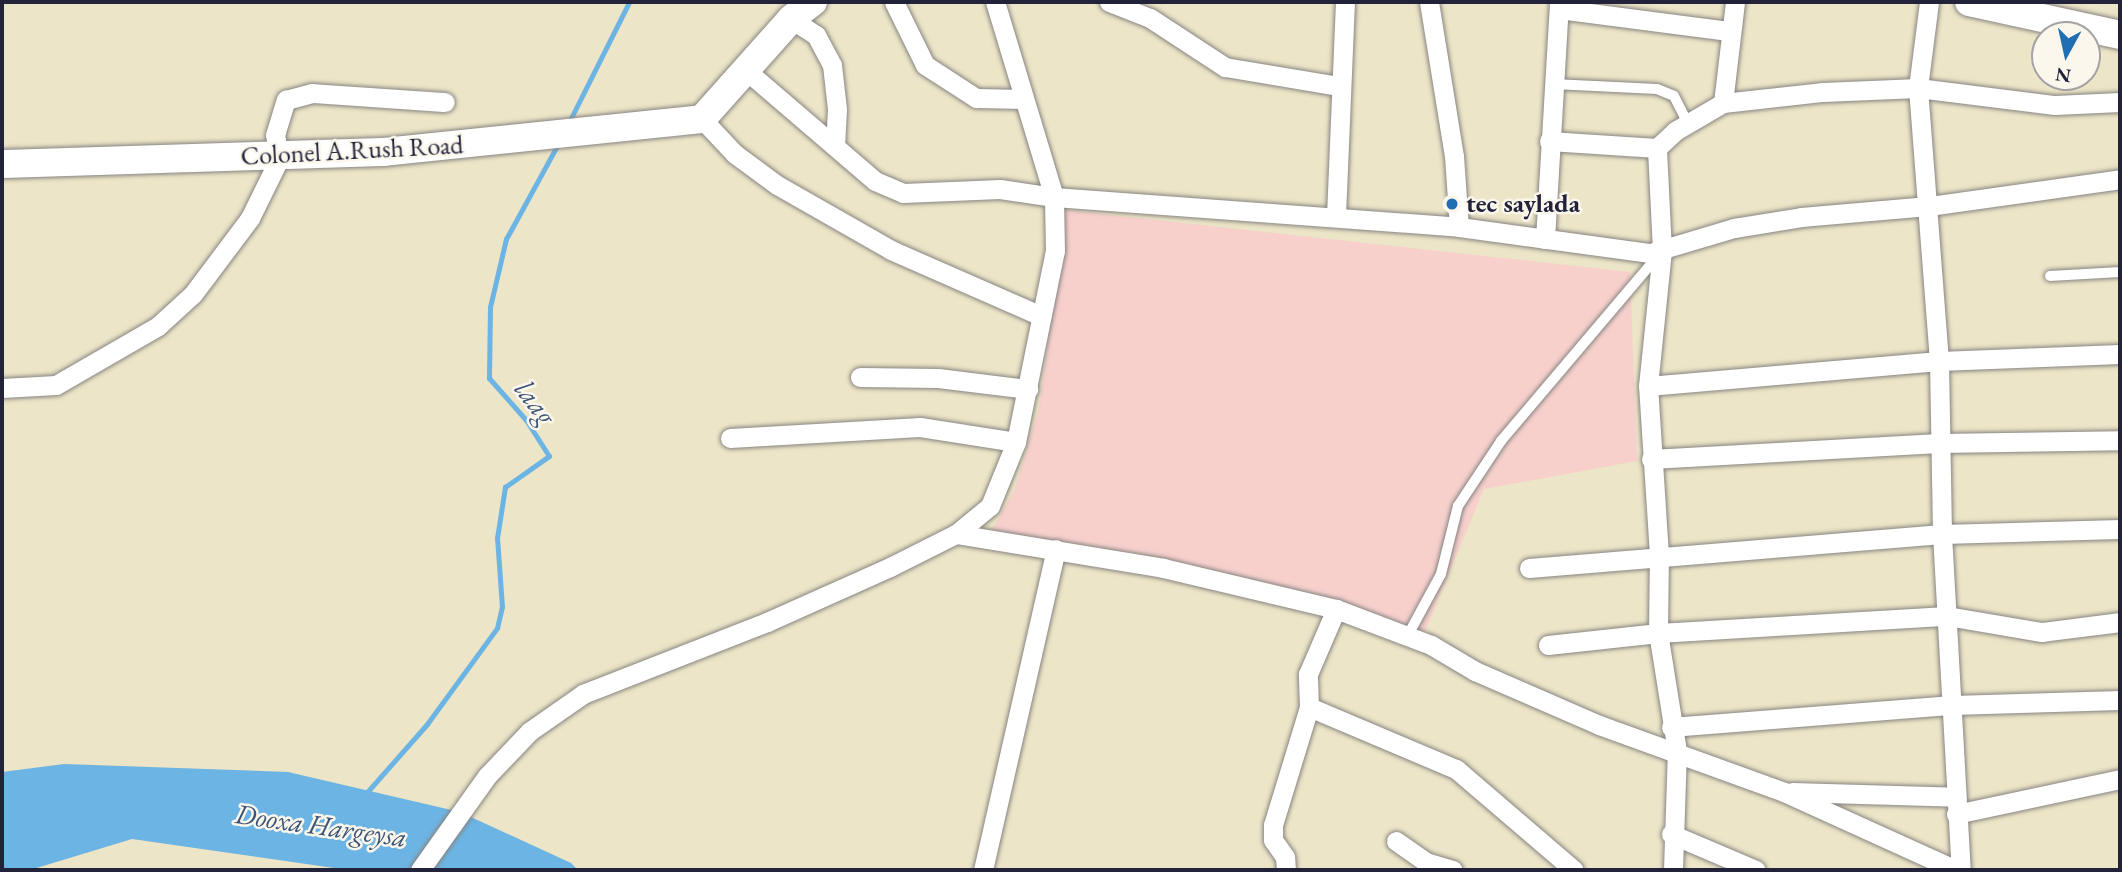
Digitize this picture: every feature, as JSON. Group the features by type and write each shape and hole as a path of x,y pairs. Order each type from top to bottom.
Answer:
{"street":[{"path":"894,2 925,65 976,98 1024,99"},
{"path":"420,870 488,776 530,731 583,694 671,656 767,622 956,534 990,506 1016,442 1055,251 1054,197 995,2"},
{"path":"1109,2 1150,18 1225,67 1284,73 1339,86"},
{"path":"1336,216 1339,86 1345,2"},
{"path":"1429,2 1454,156 1459,227"},
{"path":"1723,103 1729,31 1735,2"},
{"path":"956,534 1163,568 1336,609 1408,635 1475,671 1599,725 1677,751 1784,792 1958,870 1942,534 1939,361 1918,88 1930,2"},
{"path":"1969,2 2028,9 2120,35"},
{"path":"1545,239 1552,84 1559,5 1729,31"},
{"path":"835,144 837,108 832,65 802,10 748,72 702,119 736,154 777,185 891,250 1041,316"},
{"path":"748,72 875,181 903,193 1000,189 1054,197 1459,227 1662,251 1734,228 1929,206 2120,179"},
{"path":"1549,141 1657,148 1688,123 1723,103 1823,92 1918,88 2055,105 2120,102"},
{"path":"2,388 56,384 158,326 192,294 250,218 279,159 275,135 286,100 312,93 445,102"},
{"name":"Colonel A.Rush Road","path":"2,164 54,159 279,159 702,119"},
{"path":"1657,148 1662,251 1648,386 1659,555 1658,633 1671,727 1677,751 1671,834 1673,870"},
{"path":"1648,386 1939,361 2120,354"},
{"path":"860,377 939,377 1028,389"},
{"path":"730,438 920,427 1016,442"},
{"path":"1651,459 1939,443 2120,440"},
{"path":"1529,568 1659,555 1942,534 2120,529"},
{"path":"983,870 1056,549"},
{"path":"1286,870 1285,857 1273,839 1273,825 1309,707 1308,674 1336,609"},
{"path":"1548,645 1658,633 1947,616 2042,632 2120,622"},
{"path":"1671,727 1952,705 2120,700"},
{"path":"1309,707 1456,769 1495,798 1550,862 1574,870"},
{"path":"1784,792 1956,805 2120,779"},
{"path":"1671,834 1756,870"},
{"path":"1396,841 1425,866 1453,870"}],"lane":[{"path":"1552,84 1657,89 1674,96 1688,123"},
{"path":"1408,635 1441,574 1458,506 1501,441 1662,251"},
{"path":"2050,276 2120,272"}],"shaded area":[{"path":"1066,210 1630,272 1637,461 1484,489 1425,631 991,531 1015,489 1039,408"}],"water":[{"name":"Dooxa Hargeysa","path":"64,764 288,772 460,812 571,863 578,870 348,870 132,839 30,870 2,870 2,772"}],"waterway":[{"name":"laag","path":"568,124 629,2"},
{"name":"laag","path":"368,791 427,724 497,628 502,607 497,538 505,487 549,456 526,420 489,378 490,307 506,239 559,142"}],"place":[{"name":"tec saylada","path":"1452,204"}]}
